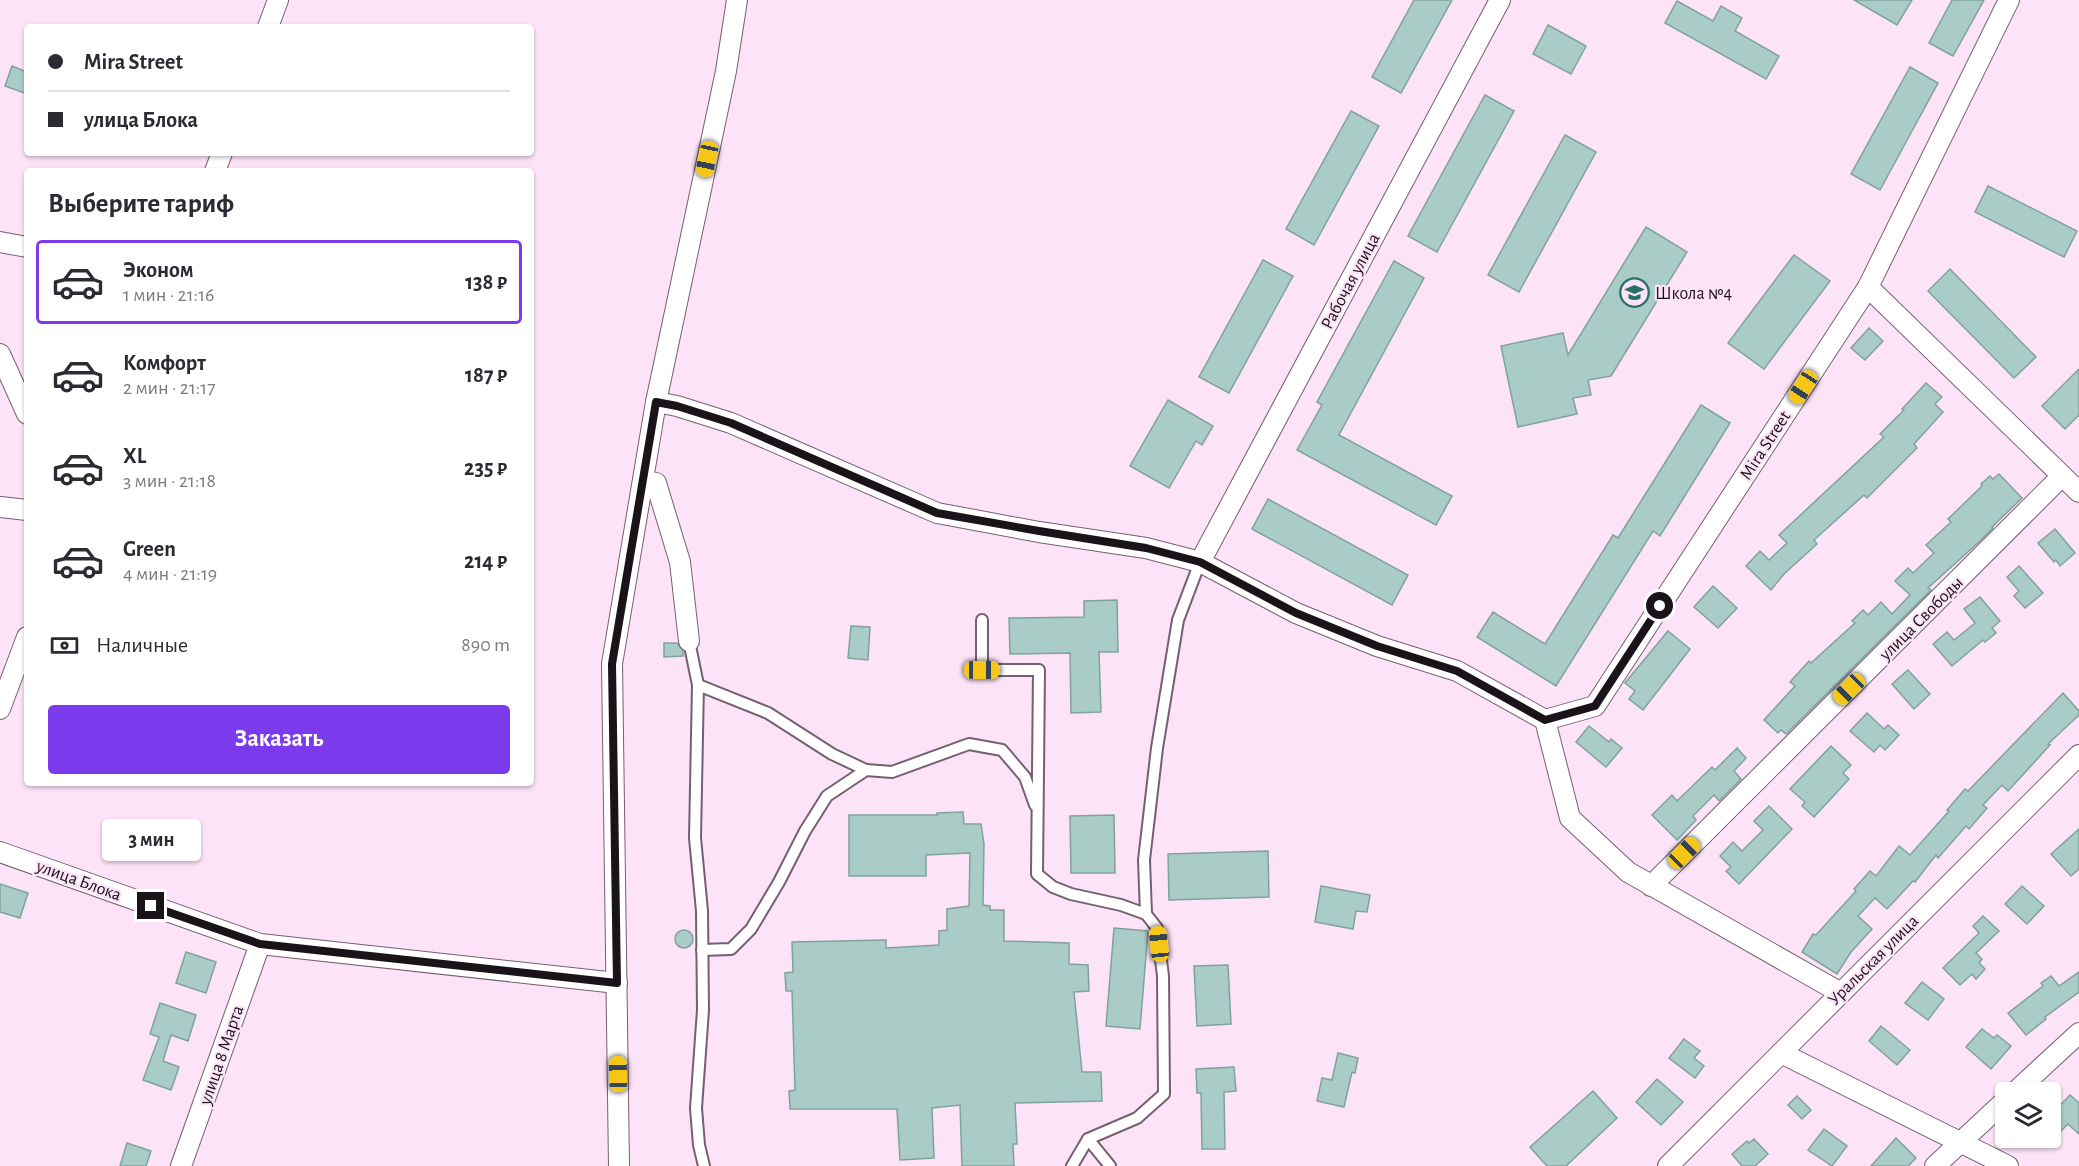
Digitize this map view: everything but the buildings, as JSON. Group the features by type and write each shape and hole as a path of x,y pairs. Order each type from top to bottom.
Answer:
{"street":[{"path":"269,24 278,0"},
{"path":"619,1166 612,664 656,402 726,71 737,0"},
{"name":"Рабочая улица","path":"1200,562 1500,0"},
{"name":"Mira Street","path":"1545,720 1595,706 1868,287 2009,0"},
{"path":"0,242 24,246"},
{"path":"1868,287 2079,492"},
{"path":"0,354 24,407"},
{"path":"656,402 677,406 731,423 937,513 1146,548 1200,562 1296,613 1377,646 1457,671 1545,720 1570,818 1628,872 1841,993"},
{"name":"улица Свободы","path":"1651,886 2062,476"},
{"path":"643,481 656,483 680,562 689,641"},
{"path":"0,507 24,510"},
{"path":"0,709 24,645"},
{"name":"Уральская улица","path":"1668,1166 2079,755"},
{"name":"улица Блока","path":"0,852 260,944 617,983"},
{"name":"улица 8 Марта","path":"182,1166 260,944"},
{"path":"2025,1082 2079,1033"},
{"path":"1781,1053 2007,1166"},
{"path":"1935,1166 1995,1110"}],"lane":[{"path":"1146,914 1144,860 1159,737 1178,620 1200,562"},
{"path":"982,620 982,670 1039,670 1037,874 1053,887 1071,894 1120,905 1146,914 1157,928 1163,976 1164,1094 1137,1118 1088,1138 1072,1166"},
{"path":"689,641 698,685 695,838 702,911 703,1010 696,1108 699,1145 704,1166"},
{"path":"698,685 768,713 832,754 866,770 892,772 969,744 1002,750 1025,777 1038,814"},
{"path":"702,950 731,949 751,929 827,796 866,770"},
{"path":"1088,1138 1110,1166"}],"place":[{"name":"Школа №4","path":"1634,293"}],"route":[{"path":"151,906 260,944 617,983 612,664 656,402 677,406 731,423 937,513 1146,548 1200,562 1296,613 1377,646 1457,671 1545,720 1595,706 1660,606"}]}
